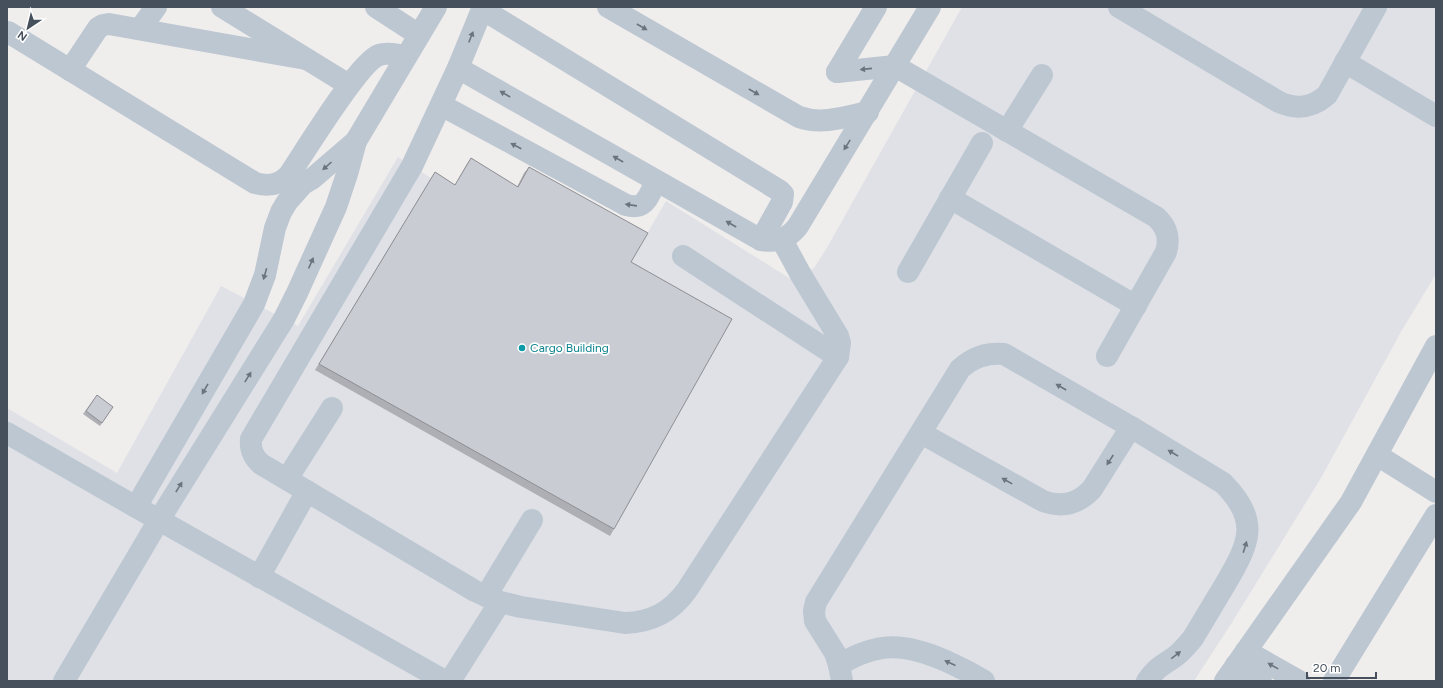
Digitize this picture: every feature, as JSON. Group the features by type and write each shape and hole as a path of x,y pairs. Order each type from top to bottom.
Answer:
{"lane":[{"path":"140,30 156,7"},
{"path":"222,7 348,85"},
{"path":"376,7 419,35"},
{"path":"64,681 159,520 287,313 336,207 356,141 436,7"},
{"path":"608,7 799,118 818,122 868,112"},
{"path":"876,7 837,72 895,66 1156,217 1165,228 1168,234 1169,243 1166,252 1107,356"},
{"path":"458,68 761,240 775,241 782,240 798,226 930,7"},
{"path":"1119,7 1279,102 1287,106 1296,107 1305,106 1320,100 1327,95 1376,7"},
{"path":"761,240 782,202 783,194 780,191 482,8 458,68 412,166 251,439 250,447 252,454 261,464 493,599 521,607 625,623 637,623 649,620 661,615 680,600 838,357 840,343 838,336 801,275 782,240"},
{"path":"70,70 98,28 109,24 306,60"},
{"path":"8,32 255,183 262,185 277,184 289,175 348,85 373,58 385,54 406,56"},
{"path":"1345,62 1436,116"},
{"path":"1007,131 1042,75"},
{"path":"441,105 626,205 636,207 645,202 656,181"},
{"path":"136,508 254,304 266,275 275,228 281,212 294,193 303,184 313,178 356,141"},
{"path":"908,272 982,143"},
{"path":"950,198 1136,306"},
{"path":"683,256 838,357"},
{"path":"1236,666 1352,502 1436,346"},
{"path":"840,673 829,642 815,621 814,611 816,602 960,369 976,357 1004,354 1131,427 1223,483 1242,505 1248,530 1247,540 1240,560 1193,638 1172,659 1158,667 1147,681"},
{"path":"287,479 332,408"},
{"path":"921,433 1042,501 1060,505 1078,501 1092,489 1131,427"},
{"path":"7,433 259,577 416,674 445,681"},
{"path":"1377,455 1436,492"},
{"path":"259,577 307,491"},
{"path":"1334,681 1436,515"},
{"path":"450,681 532,520"},
{"path":"840,673 853,656 867,651 898,647 914,649 929,654 955,665 984,681"},
{"path":"1236,666 1261,681"},
{"path":"1236,666 1300,681"}],"shaded area":[{"path":"962,7 1436,7 1436,274 1402,330 1321,478 1194,681 7,681 7,408 117,473 221,286 298,326 398,157 451,191 467,164 513,193 644,239 666,201 789,278 801,275 814,268 828,246"}],"building":[{"name":"Cargo Building","path":"471,158 518,187 529,167 648,233 631,262 732,319 614,529 319,364 435,172 455,185"},
{"path":"97,395 113,407 102,423 86,411"}],"place":[{"name":"Cargo Building","path":"522,348"}]}
